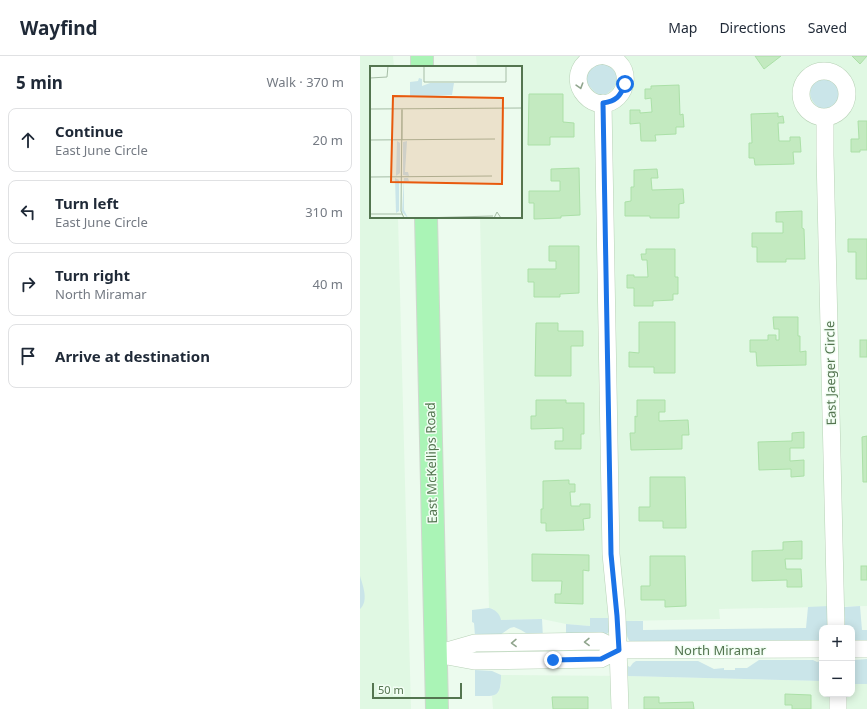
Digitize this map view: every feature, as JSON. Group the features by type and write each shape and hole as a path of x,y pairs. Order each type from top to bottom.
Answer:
{"main road":[{"name":"East McKellips Road","path":"426,218 437,709"}],"street":[{"path":"600,56 589,59 584,64 578,79 579,86 588,99 603,103 610,102 617,98 622,92 626,76 618,62 605,56"},
{"path":"603,103 611,554 619,650 620,709"},
{"name":"East Jaeger Circle","path":"825,118 836,625"},
{"name":"North Miramar","path":"436,654 474,661 553,660 601,659 619,650 819,649"},
{"path":"855,649 867,649"},
{"path":"838,697 838,709"}],"shaded area":[{"path":"360,56 393,56 394,66 370,66 370,218 398,218 411,709 360,709"},
{"path":"476,56 867,56 867,606 719,609 720,619 626,621 610,618 591,618 590,626 566,624 542,619 500,620 493,609 489,608 480,218 522,218 522,66 477,66"},
{"path":"599,64 610,67 617,77 614,87 606,95 601,97 588,85 587,81 588,74 592,68"},
{"path":"822,79 833,82 840,92 838,100 827,112 821,110 810,96 811,88 817,81"},
{"path":"360,576 365,598 363,606 360,609"},
{"path":"829,606 829,625 819,625 819,642 631,643 626,633 626,621 643,621 643,630 806,628 808,607"},
{"path":"860,606 862,630 867,630 867,642 855,641 855,625 845,625 844,607"},
{"path":"489,608 497,612 501,620 542,619 543,638 529,635 514,627 500,635 475,636 474,623 472,622 472,610"},
{"path":"590,618 610,618 611,628 608,633 603,637 566,637 566,624 590,626"},
{"path":"867,659 867,684 855,684 855,660"},
{"path":"759,660 813,660 819,662 819,681 627,676 628,666 630,667 636,661 698,661 714,669 724,668 724,670 735,670 735,668 747,668"},
{"path":"475,670 492,671 501,675 500,688 496,694 492,696 475,696"},
{"path":"501,675 627,676 819,681 819,697 855,697 855,684 867,684 867,709 493,709 492,696 498,693 501,685"}],"building":[{"path":"755,56 781,56 764,69"},
{"path":"852,56 867,56 860,64"},
{"path":"679,85 680,115 683,114 684,127 676,127 676,134 655,135 656,141 641,141 640,123 630,124 630,110 640,110 640,113 652,112 651,98 645,99 645,89 651,89 651,86"},
{"path":"529,94 563,94 563,122 574,123 574,137 550,137 550,145 528,145"},
{"path":"778,113 778,117 783,116 784,123 778,123 779,141 790,141 790,137 800,137 801,152 793,152 794,164 755,165 754,158 749,158 749,143 752,143 751,114"},
{"path":"858,121 867,121 867,150 851,152 851,139 859,139"},
{"path":"579,168 580,215 561,216 561,218 534,219 534,203 529,203 529,191 560,191 560,181 551,181 551,169"},
{"path":"657,169 658,178 651,178 652,190 683,189 684,203 679,204 679,218 625,216 625,202 631,201 631,187 634,187 634,170"},
{"path":"802,211 805,259 786,259 786,262 757,262 757,247 752,247 752,233 783,233 783,222 776,222 776,212"},
{"path":"848,239 867,239 867,279 856,279 856,252 848,252"},
{"path":"549,246 579,246 579,293 560,294 560,297 534,297 534,282 528,282 528,269 556,269 556,261 549,261"},
{"path":"646,249 675,249 675,277 678,277 678,294 673,294 673,300 653,301 653,306 634,306 634,288 627,288 627,275 634,275 634,277 648,277 647,260 642,260 641,254 646,254"},
{"path":"773,317 798,317 800,352 806,351 806,365 757,366 756,352 750,352 750,340 768,340 768,335 776,335 776,340 779,340 779,329 774,329"},
{"path":"639,322 675,322 675,373 654,373 654,367 629,367 629,352 639,353"},
{"path":"536,323 558,323 558,331 583,331 583,346 571,346 571,376 535,376"},
{"path":"860,340 867,340 867,357 860,357"},
{"path":"536,400 566,400 566,403 584,403 584,434 581,434 581,449 555,449 555,441 563,441 563,428 531,429 531,416 536,416"},
{"path":"637,400 665,400 665,412 659,412 659,421 688,420 689,435 682,435 682,449 631,450 630,433 635,433"},
{"path":"804,432 804,448 790,448 790,461 804,460 804,476 791,477 791,469 759,470 758,442 792,441 792,433"},
{"path":"867,436 867,482 863,482 862,437"},
{"path":"650,477 685,477 686,528 663,528 663,521 639,521 639,507 650,507"},
{"path":"569,480 569,484 575,484 575,492 570,492 571,506 590,504 590,518 583,519 584,530 546,531 546,523 541,523 541,509 543,509 543,481"},
{"path":"802,541 802,559 785,559 786,569 801,569 802,587 787,587 787,580 752,581 752,551 783,550 783,542"},
{"path":"532,554 589,555 589,571 583,570 583,604 555,603 555,594 561,594 562,581 532,581"},
{"path":"650,556 685,556 686,606 665,607 665,600 641,600 641,586 650,586"},
{"path":"861,566 867,566 867,580 861,580"},
{"path":"785,694 811,695 811,709 792,709 792,705 785,705"},
{"path":"552,697 588,697 588,709 553,709"},
{"path":"644,697 659,697 659,703 693,702 694,709 644,709"}],"route":[{"path":"553,660 601,659 619,650 611,554 603,103 610,102 617,98 622,92 625,84"}]}
